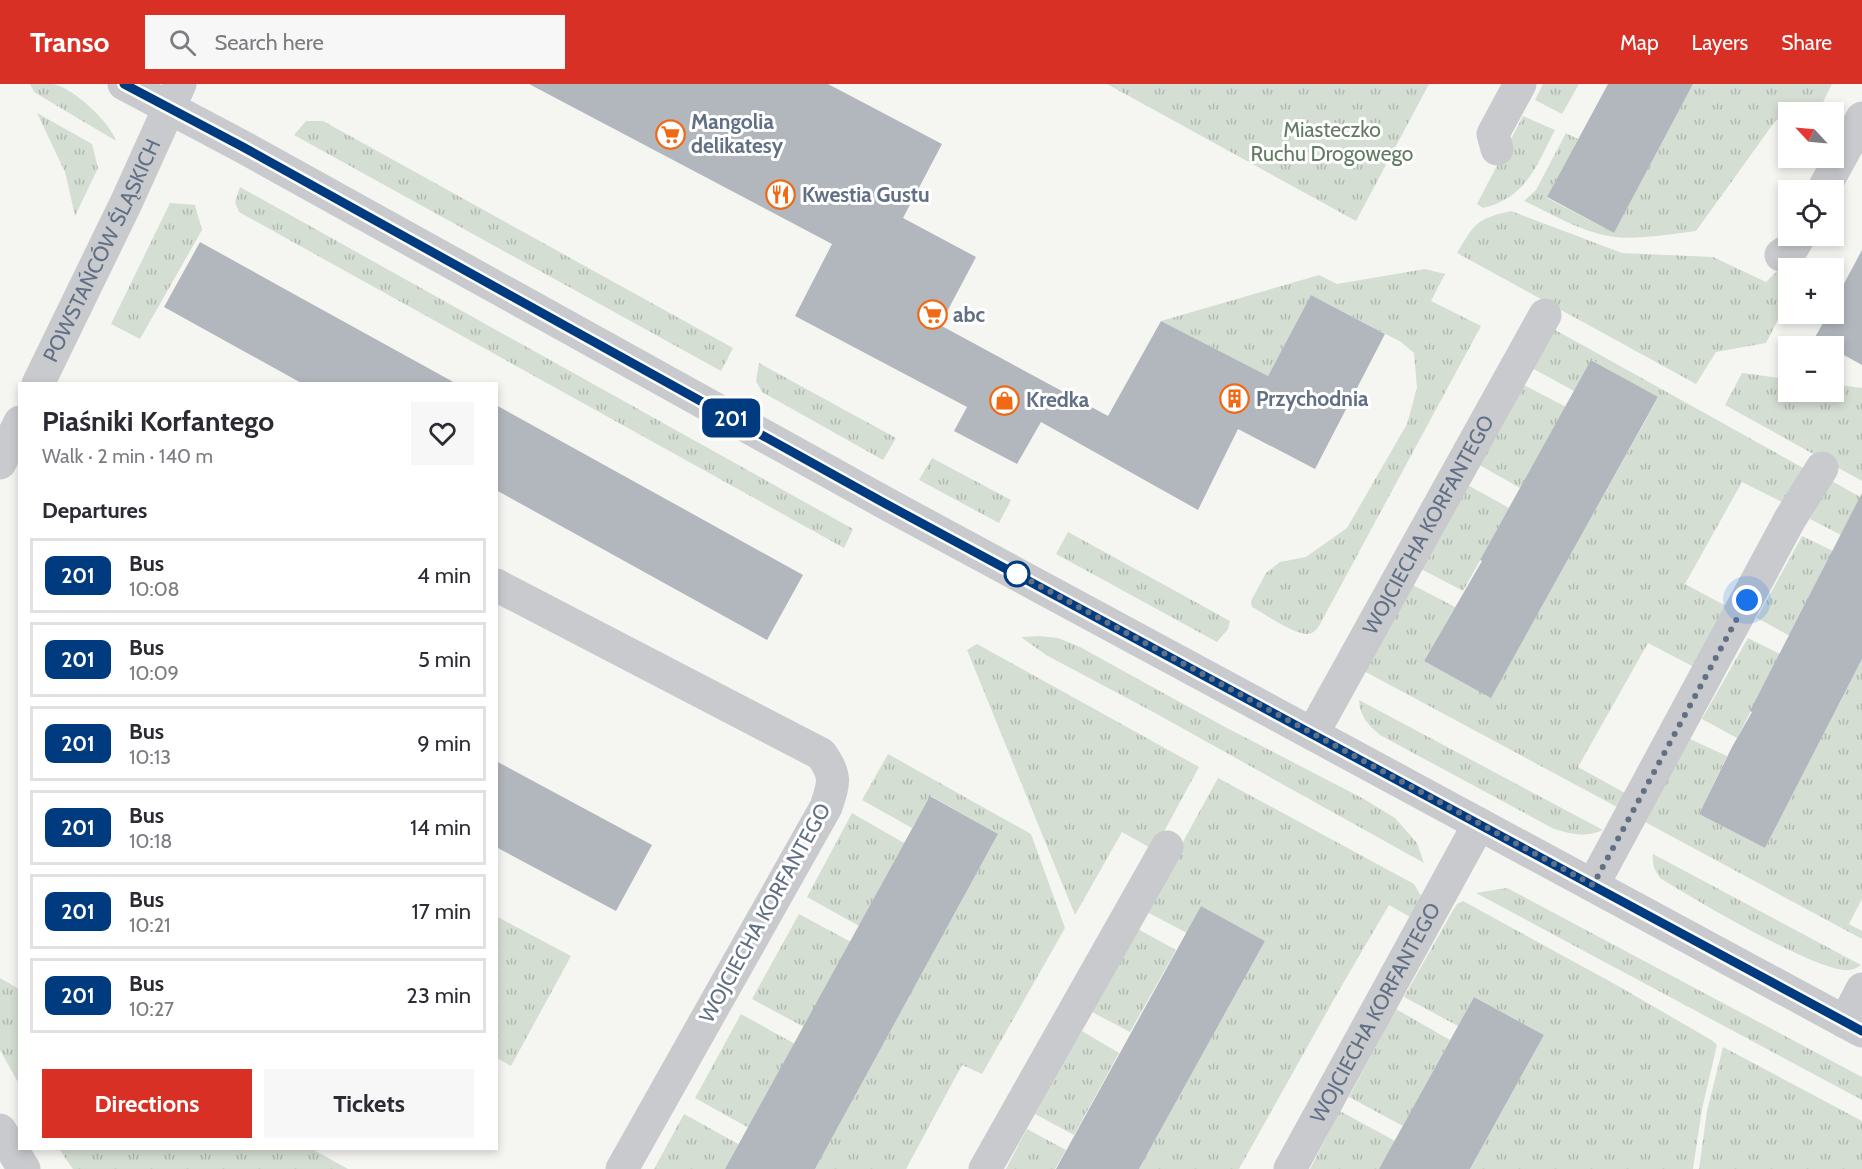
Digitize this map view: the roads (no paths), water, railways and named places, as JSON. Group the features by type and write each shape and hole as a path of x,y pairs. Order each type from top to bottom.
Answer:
{"street":[{"path":"124,84 174,96 254,153 886,504 1853,1026 1862,989"},
{"path":"1497,149 1493,134 1520,84"},
{"name":"POWSTAŃCÓW ŚLĄSKICH","path":"39,382 174,96"},
{"path":"1828,180 1862,118"},
{"name":"WOJCIECHA KORFANTEGO","path":"1313,733 1545,315"},
{"path":"0,463 18,426"},
{"path":"1593,885 1790,519 1822,468"},
{"name":"WOJCIECHA KORFANTEGO","path":"498,586 821,754 832,770 833,785 826,807 622,1169"},
{"name":"WOJCIECHA KORFANTEGO","path":"1290,1169 1479,824"},
{"path":"985,1169 1167,847"},
{"path":"0,1130 24,1169"}],"place":[{"name":"Mangolia delikatesy","path":"670,134"},
{"name":"Kwestia Gustu","path":"781,195"},
{"name":"abc","path":"932,315"},
{"name":"Przychodnia","path":"1235,399"},
{"name":"Kredka","path":"1005,400"}],"park label":[{"name":"Miasteczko Ruchu Drogowego","path":"1332,142"}]}
